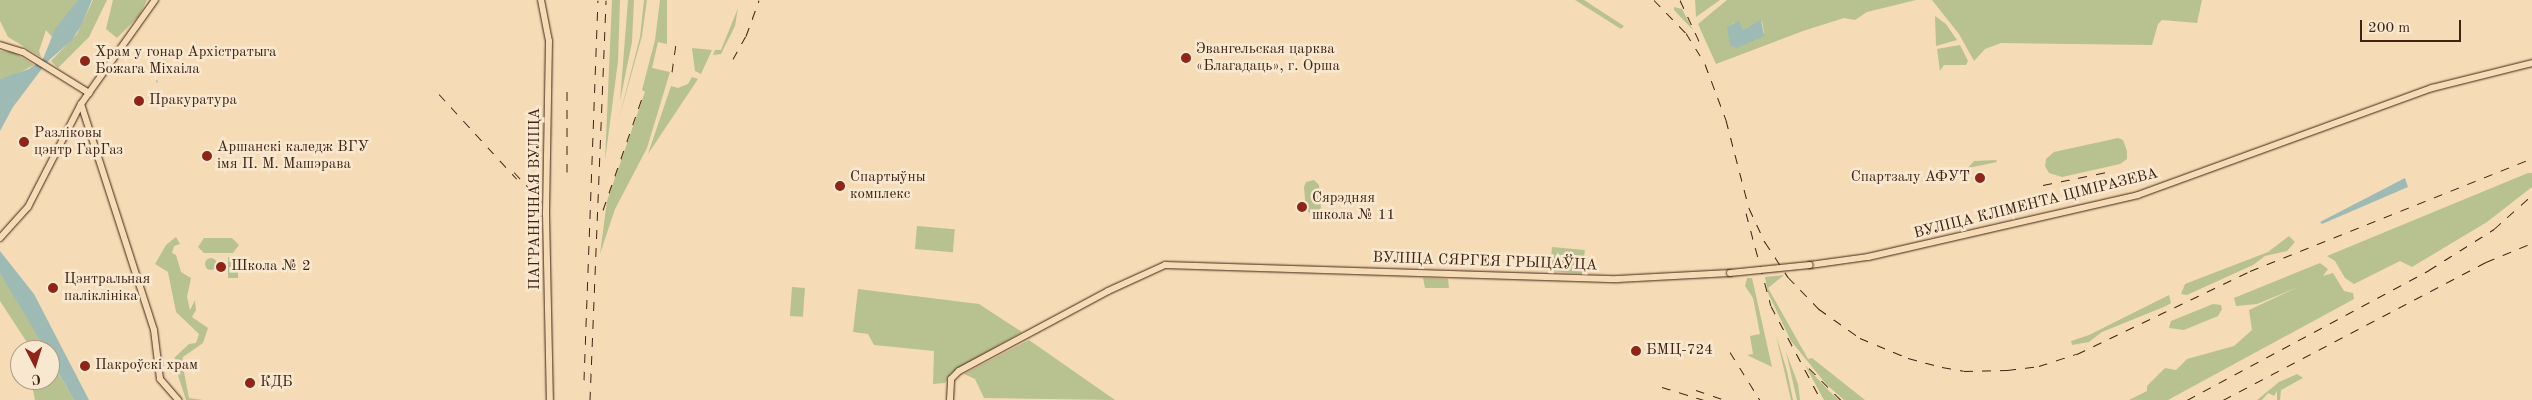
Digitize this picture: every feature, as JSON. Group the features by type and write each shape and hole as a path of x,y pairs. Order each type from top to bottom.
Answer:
{"main road":[{"path":"2,236 28,207 81,104 154,0"},
{"name":"ПАГРАНІЧНАЯ ВУЛІЦА","path":"541,0 550,41 546,214 550,400"},
{"path":"0,45 31,56 89,93"},
{"name":"ВУЛІЦА КЛІМЕНТА ЦІМІРАЗЕВА","path":"1810,265 1868,257 2138,195 2432,88 2532,62"},
{"path":"81,104 154,330 162,385 178,400"},
{"name":"ВУЛІЦА СЯРГЕЯ ГРЫЦАЎЦА","path":"950,400 954,375 1030,333 1158,267 1204,264 1618,279 1730,273 1810,265"}],"green space":[{"path":"0,0 78,0 52,37 46,30 39,51 41,57 8,37 0,21"},
{"path":"93,0 107,0 89,37 58,68 51,61 77,34"},
{"path":"113,0 147,0 139,16 117,38 106,29"},
{"path":"612,0 620,0 618,61 605,161"},
{"path":"628,0 634,0 632,42 620,101"},
{"path":"644,0 647,0 642,36 618,122 640,37"},
{"path":"660,0 667,0 667,44 658,42 652,68 670,72 647,148 615,209 600,254 607,201 645,92 642,90 655,40"},
{"path":"1575,0 1584,0 1624,26 1621,29"},
{"path":"1695,0 1720,0 1696,17"},
{"path":"1727,0 1916,0 1867,12 1855,20 1844,18 1803,31 1716,64 1698,24","holes":["1762,21 1764,33 1740,46 1731,26 1734,23 1743,30"]},
{"path":"1932,0 2202,0 2197,23 2162,20 2158,24 2152,45 2001,43 1985,49 1974,61 1959,34"},
{"path":"1674,7 1682,9 1693,30 1674,10"},
{"path":"738,8 735,26 721,54 713,55 715,50 721,50"},
{"path":"1935,16 1946,24 1957,40 1936,46"},
{"path":"1960,45 1968,61 1966,65 1944,65 1940,71 1937,49"},
{"path":"692,48 712,50 701,74 695,71"},
{"path":"0,51 13,52 34,65 11,77 0,79"},
{"path":"692,77 698,79 648,154 671,86 678,88 688,84"},
{"path":"2118,138 2123,140 2127,151 2127,159 2120,164 2062,177 2049,173 2045,166 2046,159 2054,152"},
{"path":"1996,160 1997,162 1968,168 1974,161"},
{"path":"2528,173 2532,173 2532,187 2487,222 2412,267 2400,261 2354,284 2345,278 2335,261 2327,256"},
{"path":"1314,180 1319,185 1321,208 1313,216 1306,210 1304,187 1306,182"},
{"path":"917,226 955,229 953,252 915,249"},
{"path":"2289,236 2295,242 2287,251 2265,256 2253,265 2187,295 2181,294 2185,284 2268,252"},
{"path":"176,237 180,244 174,246 172,253 176,255 181,272 191,278 187,297 190,310 195,300 196,310 192,317 208,328 203,343 183,357 182,362 189,398 203,400 186,400 174,363 175,357 189,344 196,343 199,334 176,312 168,272 155,264 166,245"},
{"path":"204,238 232,238 239,245 233,253 204,253 198,247"},
{"path":"1552,247 1585,250 1583,274 1550,271"},
{"path":"228,257 238,257 238,278 228,278"},
{"path":"209,258 213,258 217,264 213,270 209,270 205,266 205,262"},
{"path":"2320,263 2328,269 2323,276 2333,273 2344,291 2353,293 2354,299 2168,400 2129,400 2147,391 2147,386 2165,368 2176,370 2187,359 2234,346 2252,330 2249,310 2298,287 2257,304 2236,306 2234,298"},
{"path":"0,273 21,303 41,340 25,340 0,301"},
{"path":"1784,275 1768,288 1808,359 1812,358 1865,400 1844,400 1826,384 1791,341 1768,293 1765,277"},
{"path":"1423,278 1448,279 1449,288 1425,288"},
{"path":"1747,278 1752,278 1772,367 1747,355 1753,354 1750,336 1760,334 1753,298 1745,286"},
{"path":"792,287 805,288 803,317 790,316"},
{"path":"858,289 979,304 1022,332 951,373 945,383 933,384 934,351 874,345 868,334 853,332"},
{"path":"2169,295 2171,303 2166,306 2102,332 2089,342 2072,345 2071,341 2089,335"},
{"path":"2213,304 2221,305 2222,309 2218,316 2184,330 2169,328 2171,321"},
{"path":"1776,335 1787,371 1793,400 1791,400"},
{"path":"1029,340 1115,400 984,398 975,379 964,374"},
{"path":"1786,352 1798,384 1800,400 1797,400"},
{"path":"1805,365 1828,390 1839,400 1824,400"},
{"path":"2297,374 2303,378 2281,390 2280,400 2277,400 2277,391 2274,396 2268,393 2262,400 2257,400 2279,382"},
{"path":"60,376 74,400 35,400 33,390 60,390"}],"water":[{"path":"78,0 92,0 81,26 72,40 47,62 13,107 0,131 0,79 29,69 43,59 55,29"},
{"path":"1761,20 1764,36 1737,48 1730,45 1727,27 1739,21 1743,30"},
{"path":"2405,178 2408,187 2322,224 2320,222"},
{"path":"0,251 34,294 58,340 40,340 0,273"},
{"path":"60,344 89,400 74,400 60,376"}],"railway":[{"path":"584,380 598,0"},
{"path":"590,400 606,0"},
{"path":"733,59 746,36 759,0"},
{"path":"1654,0 1686,33 1705,64 1726,120 1749,208 1765,242 1788,277 1819,309 1860,338 1908,358 1964,371 2007,370 2039,366 2077,354 2250,271 2532,158"},
{"path":"1680,0 1700,43"},
{"path":"672,72 676,43"},
{"path":"567,83 567,172"},
{"path":"439,94 517,179"},
{"path":"603,210 642,98"},
{"path":"2043,185 2112,171"},
{"path":"514,172 542,202"},
{"path":"2187,400 2429,270 2494,229 2532,195"},
{"path":"1746,213 1771,306 1821,400"},
{"path":"2223,400 2486,262 2532,243"},
{"path":"1730,352 1760,400"},
{"path":"1809,368 1841,400"},
{"path":"1662,387 1704,400"},
{"path":"1696,390 1725,400"}],"place":[{"name":"Эвангельская царква «Благадаць», г. Орша","path":"1186,58"},
{"name":"Храм у гонар Архістратыга Божага Міхаіла","path":"85,61"},
{"name":"Пракуратура","path":"139,101"},
{"name":"Разліковы цэнтр ГарГаз","path":"24,142"},
{"name":"Аршанскі каледж ВГУ імя П. М. Машэрава","path":"207,156"},
{"name":"Спартзалу АФУТ","path":"1980,178"},
{"name":"Спартыўны комплекс","path":"840,186"},
{"name":"Сярэдняя школа № 11","path":"1302,207"},
{"name":"Школа № 2","path":"221,267"},
{"name":"Цэнтральная паліклініка","path":"53,288"},
{"name":"БМЦ-724","path":"1636,351"},
{"name":"Пакроўскі храм","path":"85,366"},
{"name":"КДБ","path":"250,383"}]}
